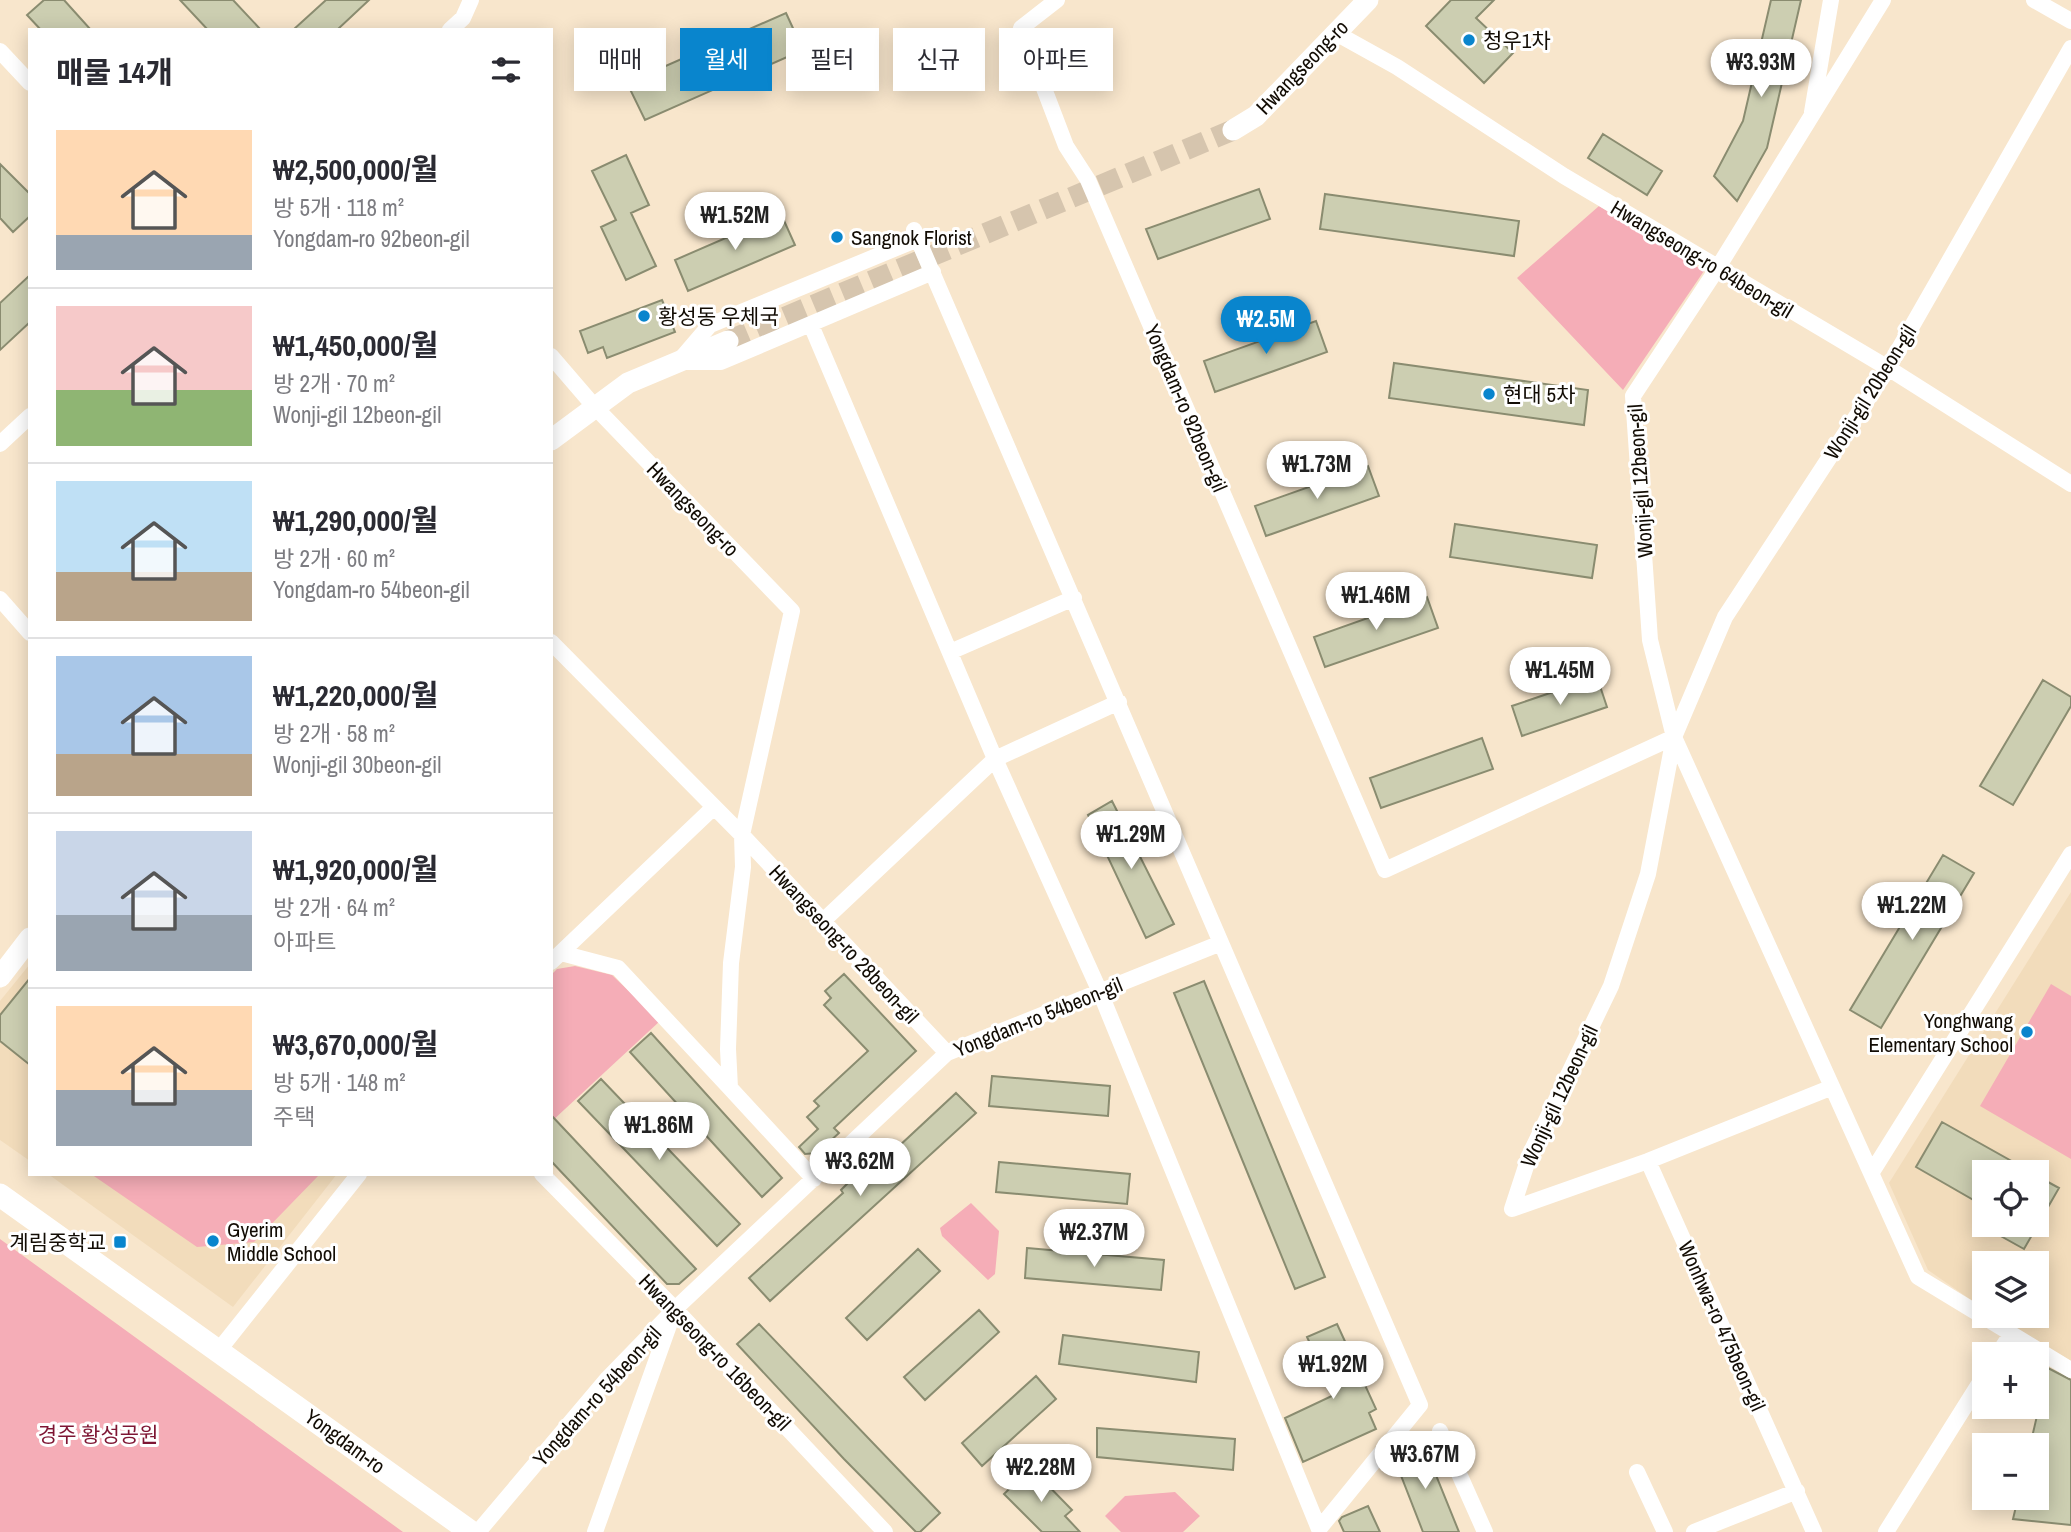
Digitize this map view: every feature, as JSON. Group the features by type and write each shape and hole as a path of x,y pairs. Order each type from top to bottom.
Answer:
{"main road":[{"name":"Yongdam-ro","path":"0,1195 471,1532"}],"street":[{"path":"455,0 463,18"},
{"path":"452,28 463,18 471,0"},
{"name":"Yongdam-ro 92beon-gil","path":"1057,0 1021,28 1066,146 1088,180 1385,870 1674,737"},
{"name":"Hwangseong-ro","path":"1233,130 1256,117 1367,0"},
{"path":"1810,121 1831,0"},
{"name":"Wonji-gil 12beon-gil","path":"1884,0 1717,269 1633,396 1650,640 1674,737 1830,1088 1872,1172 1918,1278 2071,1370"},
{"path":"2034,0 2071,21"},
{"name":"Hwangseong-ro 64beon-gil","path":"1334,32 1397,66 1564,176 1888,368 2071,484"},
{"name":"Wonji-gil 20beon-gil","path":"1674,737 1725,617 1888,368 2071,48"},
{"path":"0,51 28,81"},
{"path":"678,362 710,325 916,235 1420,1405 1319,1529 1100,992 995,759 811,325"},
{"path":"678,362 721,362 933,272"},
{"path":"553,438 628,383 728,341"},
{"name":"Hwangseong-ro","path":"553,358 594,406 792,611 741,835"},
{"path":"0,444 28,418"},
{"path":"950,652 1074,598"},
{"path":"0,599 28,631"},
{"name":"Hwangseong-ro 28beon-gil","path":"553,644 741,835 947,1053"},
{"path":"823,921 995,759 1119,702"},
{"name":"Wonji-gil 12beon-gil","path":"1674,737 1648,874 1611,986 1530,1154 1512,1209 1648,1161 1830,1088"},
{"path":"556,957 714,807"},
{"path":"730,1088 730,962 743,867 741,835"},
{"path":"1872,1172 2071,854"},
{"path":"0,976 28,941"},
{"name":"Yongdam-ro 54beon-gil","path":"478,1532 608,1378 676,1309 947,1053 1221,943"},
{"path":"556,957 618,968 814,1179"},
{"name":"Wonhwa-ro 475beon-gil","path":"1648,1161 1814,1532"},
{"path":"219,1350 357,1176"},
{"name":"Hwangseong-ro 16beon-gil","path":"543,1176 676,1309 885,1532"},
{"path":"595,1532 676,1309"},
{"path":"2006,1342 2011,1334"},
{"path":"1885,1532 1972,1395"},
{"path":"1440,1431 1485,1532"},
{"path":"1637,1472 1665,1532"},
{"path":"1694,1532 1797,1491"}],"shaded area":[{"name":"Yonghwang Elementary School","path":"2071,892 2071,1362 2049,1349 2049,1342 2038,1342 2014,1328 2049,1328 2049,1251 1972,1251 1972,1301 1928,1270 1889,1183"},
{"path":"28,966 28,1160 0,1140 0,1001"},
{"name":"Gyerim Middle School","path":"51,1176 335,1176 233,1307"}],"green space":[{"path":"1599,206 1704,271 1623,390 1517,278"},
{"path":"575,966 612,975 660,1021 553,1120 553,973 557,969"},
{"path":"2051,984 2071,996 2071,1159 1980,1106"},
{"path":"94,1176 318,1176 254,1242 197,1247"},
{"path":"971,1203 999,1231 995,1274 988,1280 942,1236 940,1228"},
{"name":"경주 황성공원","path":"0,1239 403,1532 0,1532"},
{"path":"1175,1492 1200,1516 1183,1532 1121,1532 1105,1516 1125,1496"}],"building":[{"path":"44,0 64,0 89,28 39,28 27,15"},
{"path":"180,0 233,0 259,28 206,28"},
{"path":"326,0 369,0 339,28 295,28"},
{"name":"청우1차","path":"1451,0 1494,0 1476,18 1513,53 1484,83 1426,26"},
{"path":"1771,0 1801,0 1767,148 1737,201 1714,176 1743,121"},
{"path":"786,13 793,28 786,28 786,58 772,64 772,28 752,28"},
{"path":"680,60 680,91 710,91 645,120 631,91 666,91 666,66"},
{"path":"1603,134 1662,171 1647,195 1588,158"},
{"path":"626,155 649,205 631,213 656,266 626,280 601,227 616,220 592,171"},
{"path":"0,164 28,192 28,218 13,232 0,218"},
{"path":"1259,189 1270,219 1158,259 1146,229"},
{"path":"1325,194 1519,221 1514,256 1320,229"},
{"path":"781,214 795,245 688,291 675,260"},
{"path":"28,277 28,324 0,350 0,303"},
{"name":"황성동 우체국","path":"662,300 675,332 607,358 603,347 588,353 580,331"},
{"path":"1316,321 1327,352 1215,392 1204,361"},
{"name":"현대 5차","path":"1394,363 1588,390 1584,425 1389,398"},
{"path":"1368,466 1379,496 1266,536 1255,506"},
{"path":"1455,524 1597,545 1592,578 1450,557"},
{"path":"1427,597 1438,628 1325,667 1314,637"},
{"path":"1597,677 1607,707 1522,736 1512,706"},
{"path":"2043,680 2071,697 2071,706 2013,805 1980,786"},
{"path":"1482,738 1493,769 1381,808 1370,778"},
{"path":"1112,801 1174,924 1146,938 1088,815"},
{"path":"1943,855 1974,873 1881,1028 1850,1010"},
{"path":"844,974 916,1051 834,1128 839,1133 817,1153 805,1154 799,1147 818,1129 807,1117 819,1106 814,1101 868,1051 824,1005 831,998 825,991"},
{"path":"28,980 28,1063 0,1041 0,1015"},
{"path":"1204,981 1325,1277 1295,1289 1174,993"},
{"path":"651,1033 782,1178 762,1197 630,1052"},
{"path":"992,1076 1110,1086 1108,1116 989,1106"},
{"path":"601,1079 740,1224 717,1246 578,1101"},
{"path":"956,1093 976,1113 770,1301 749,1278 843,1193 841,1190 863,1168 869,1174"},
{"path":"553,1117 696,1269 679,1284 667,1284 553,1163"},
{"path":"1942,1122 2010,1160 1972,1160 1972,1199 1916,1167"},
{"path":"999,1162 1130,1174 1127,1204 996,1192"},
{"path":"2049,1183 2059,1188 2049,1205"},
{"path":"2002,1237 2031,1237 2024,1249"},
{"path":"1027,1248 1164,1260 1161,1290 1025,1278"},
{"path":"918,1249 940,1271 867,1340 846,1318"},
{"path":"979,1310 999,1332 925,1400 904,1377"},
{"path":"759,1324 940,1513 920,1532 916,1532 844,1459 737,1344"},
{"path":"1337,1324 1376,1409 1369,1413 1376,1429 1303,1462 1285,1418 1334,1395 1307,1337"},
{"path":"1063,1335 1199,1352 1196,1382 1059,1364"},
{"path":"2049,1369 2071,1380 2071,1525 2013,1519 2015,1510 2049,1510 2049,1433 2033,1433 2036,1419 2049,1419"},
{"path":"1036,1376 1056,1399 982,1466 962,1443"},
{"path":"1097,1428 1235,1439 1233,1470 1097,1457"},
{"path":"1423,1443 1459,1532 1423,1532 1393,1455"},
{"path":"1031,1468 1072,1510 1065,1516 1080,1532 1042,1532 1004,1494"},
{"path":"1368,1506 1380,1532 1344,1532 1339,1521 1342,1517"}],"tunnel":[{"path":"728,341 1233,130"}],"place":[{"name":"청우1차","path":"1469,40"},
{"name":"Sangnok Florist","path":"837,237"},
{"name":"황성동 우체국","path":"644,316"},
{"name":"현대 5차","path":"1489,394"},
{"name":"Yonghwang Elementary School","path":"2027,1032"},
{"name":"Gyerim Middle School","path":"213,1241"},
{"name":"계림중학교","path":"120,1242"}]}
